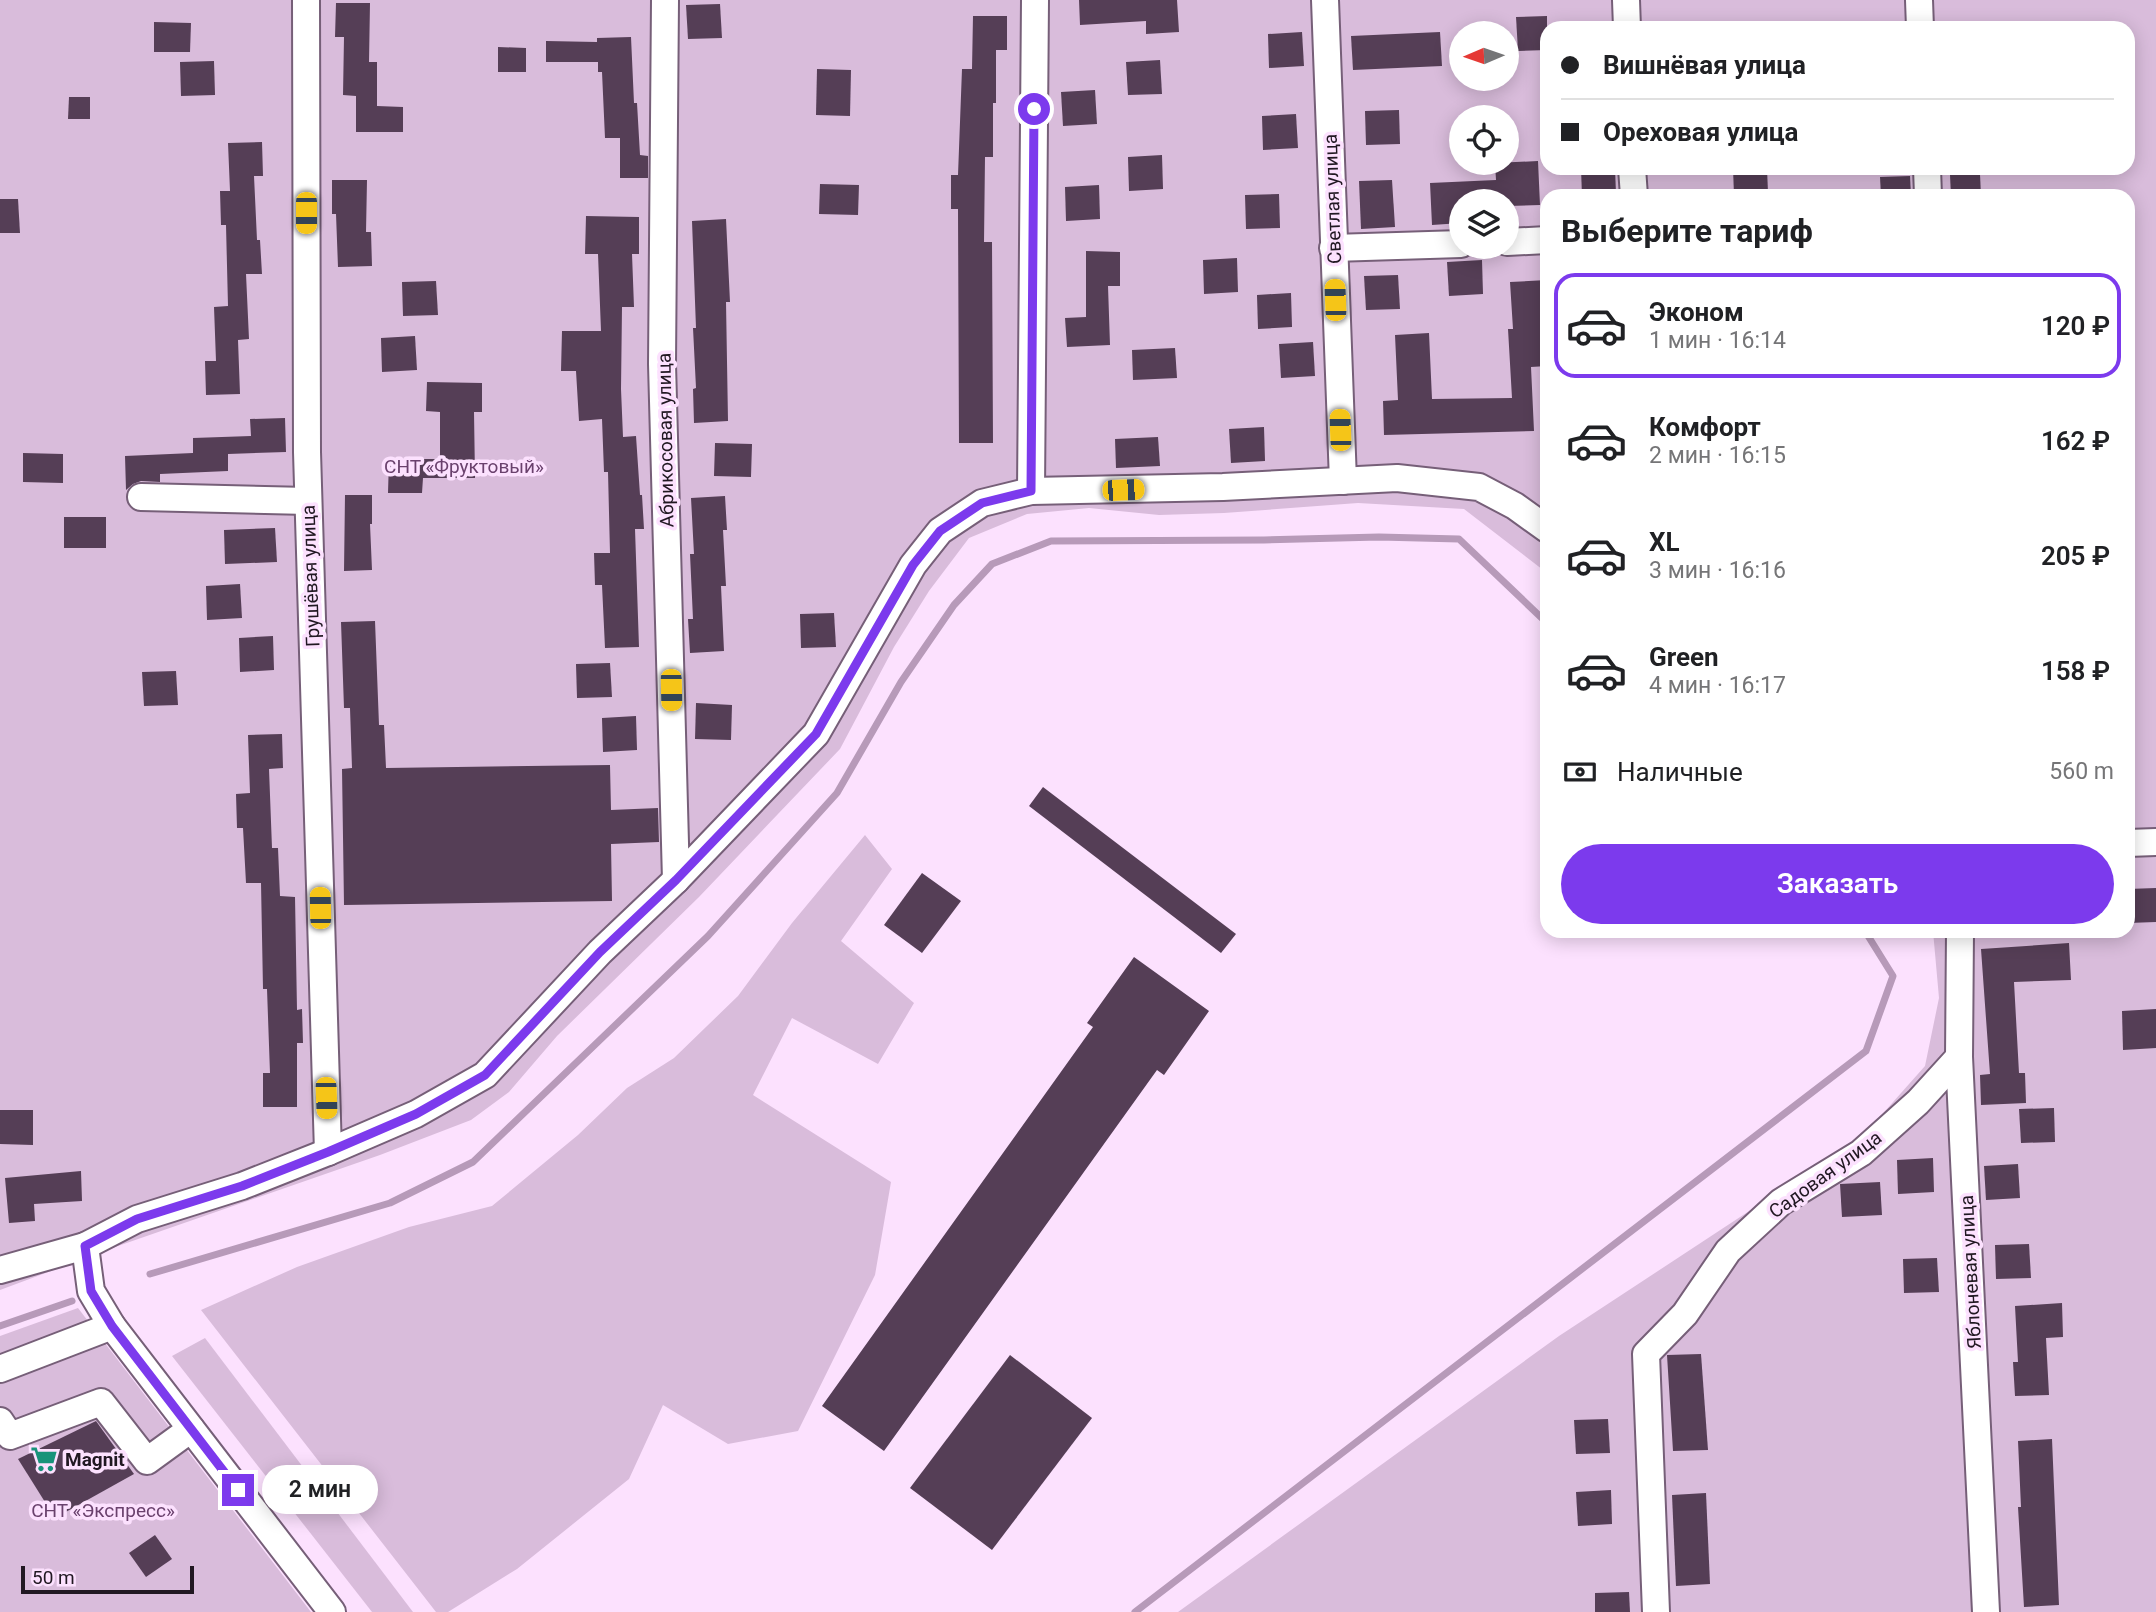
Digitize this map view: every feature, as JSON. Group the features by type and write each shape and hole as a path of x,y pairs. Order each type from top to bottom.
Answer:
{"street":[{"name":"Грушёвая улица","path":"306,0 308,501 328,1152"},
{"name":"Абрикосовая улица","path":"665,0 662,364 676,880"},
{"path":"1031,491 1035,0"},
{"name":"Светлая улица","path":"1325,0 1343,481"},
{"path":"1626,0 1627,21"},
{"path":"1919,0 1920,21"},
{"path":"1519,241 1540,240"},
{"path":"1333,248 1449,244"},
{"path":"0,1270 85,1246 137,1219 242,1186 328,1152 416,1114 485,1075 600,952 676,880 816,734 913,565 940,531 982,503 1031,491 1209,487 1397,478 1479,488 1515,506 1540,524"},
{"path":"141,497 308,501"},
{"path":"2135,843 2156,842"},
{"name":"Яблоневая улица","path":"1960,938 1959,1057 1986,1612"},
{"name":"Садовая улица","path":"1656,1612 1646,1354 1685,1314 1728,1251 1782,1202 1861,1153 1919,1102 1959,1057"},
{"path":"85,1246 91,1291 112,1326 332,1612"},
{"path":"0,1368 112,1326"},
{"path":"0,1421 10,1436 101,1402 147,1461 191,1429"}],"green space":[{"name":"СНТ «Фруктовый»","path":"0,0 2156,0 2156,1612 1178,1612 1559,1336 1862,1137 1925,1066 1939,998 1934,938 2135,938 2135,189 1540,189 1540,568 1464,509 1358,503 1159,515 1089,508 1027,514 969,538 929,591 894,647 840,749 699,897 557,1036 509,1092 471,1120 0,1290"},
{"path":"865,835 892,869 841,941 914,1003 878,1064 792,1018 753,1095 891,1182 875,1275 798,1431 728,1444 663,1405 629,1479 517,1569 448,1612 436,1612 201,1310 297,1267 409,1227 492,1206 578,1135 627,1088 674,1058 738,996 792,923"},
{"name":"СНТ «Экспресс»","path":"78,1308 311,1612 0,1612 0,1336"},
{"path":"205,1338 413,1612 372,1612 172,1356"}],"building":[{"path":"1079,0 1177,0 1179,32 1146,34 1146,21 1080,25"},
{"path":"336,3 370,3 369,62 377,62 377,106 403,107 403,132 356,132 356,96 343,95 344,37 335,37"},
{"path":"720,4 722,38 688,39 686,5"},
{"path":"973,16 1007,16 1007,50 996,50 993,157 985,157 984,242 992,242 993,443 959,443 958,209 951,209 951,175 958,175 962,69 972,69"},
{"path":"1547,16 1547,21 1540,21 1540,50 1519,51 1519,21 1516,21 1516,17"},
{"path":"154,22 191,23 190,52 154,52"},
{"path":"1302,32 1304,66 1269,68 1268,34"},
{"path":"1440,32 1442,66 1353,70 1351,36"},
{"path":"631,37 640,155 648,156 648,178 620,178 620,138 605,138 602,72 598,72 598,62 546,62 546,41 597,42 597,38"},
{"path":"498,47 526,48 526,72 498,72"},
{"path":"1160,60 1162,94 1128,95 1126,62"},
{"path":"214,61 215,95 181,96 180,62"},
{"path":"817,69 851,70 850,116 816,115"},
{"path":"1095,90 1097,124 1063,126 1061,92"},
{"path":"69,97 90,97 90,119 68,119"},
{"path":"1399,110 1400,144 1366,145 1365,111"},
{"path":"1296,114 1298,148 1263,150 1262,116"},
{"path":"262,142 263,176 254,176 257,240 260,240 262,274 246,274 249,339 238,340 240,394 206,395 205,361 216,361 214,307 228,306 226,225 221,225 220,191 230,191 228,143"},
{"path":"1162,155 1163,189 1129,191 1128,157"},
{"path":"1538,161 1540,205 1519,206 1519,189 1449,189 1449,224 1432,225 1430,183 1496,180 1496,175 1519,175 1519,162"},
{"path":"1581,175 1615,175 1616,189 1582,189"},
{"path":"1733,175 1767,175 1768,189 1734,189"},
{"path":"1950,175 1980,175 1981,189 1951,189"},
{"path":"1910,176 1911,189 1881,189 1880,177"},
{"path":"332,180 367,180 366,232 371,232 372,266 338,267 336,214 332,214"},
{"path":"1392,180 1395,227 1361,229 1359,181"},
{"path":"820,184 859,185 858,215 819,214"},
{"path":"1099,185 1100,219 1066,221 1065,187"},
{"path":"1279,194 1280,228 1246,229 1245,195"},
{"path":"0,199 18,199 20,233 0,233"},
{"path":"586,216 639,217 639,254 632,254 634,307 622,307 621,389 623,437 636,436 642,495 644,529 635,529 639,647 605,648 602,585 595,585 594,553 610,553 608,472 604,472 602,419 579,421 576,371 561,371 562,331 601,331 598,254 585,254"},
{"path":"726,219 730,302 726,302 728,421 694,423 693,389 696,388 693,328 696,328 692,221"},
{"path":"1086,251 1120,252 1120,286 1108,286 1110,345 1067,347 1065,318 1086,317"},
{"path":"1237,258 1238,292 1204,294 1203,260"},
{"path":"1482,260 1483,294 1449,296 1447,262"},
{"path":"1398,275 1400,309 1366,310 1364,276"},
{"path":"1540,280 1540,366 1531,367 1534,431 1384,435 1383,401 1398,400 1395,335 1429,333 1432,399 1512,398 1508,329 1513,329 1510,282"},
{"path":"436,281 438,315 403,316 402,282"},
{"path":"1291,293 1292,327 1258,329 1257,295"},
{"path":"415,336 417,370 382,372 381,338"},
{"path":"1313,342 1315,376 1281,378 1279,344"},
{"path":"1175,348 1177,378 1133,380 1132,350"},
{"path":"427,382 482,383 482,412 474,412 475,478 423,478 422,493 388,493 389,459 440,459 440,412 426,411"},
{"path":"285,418 286,452 228,454 228,471 160,474 160,482 141,481 126,490 125,456 193,453 193,438 251,436 250,419"},
{"path":"1264,427 1265,461 1231,463 1229,429"},
{"path":"1158,437 1160,466 1116,468 1115,439"},
{"path":"715,443 752,444 751,477 714,476"},
{"path":"23,453 63,454 63,483 23,482"},
{"path":"345,495 372,495 372,570 344,571"},
{"path":"725,496 727,530 723,530 726,586 721,586 724,651 690,653 688,619 693,619 690,554 694,554 691,498"},
{"path":"64,517 106,517 106,548 64,548"},
{"path":"275,528 277,562 225,564 224,530"},
{"path":"240,584 242,618 207,620 206,586"},
{"path":"834,613 836,647 801,648 800,614"},
{"path":"375,621 379,725 384,725 386,768 610,765 611,810 658,808 659,842 611,844 612,901 344,905 342,769 352,768 350,708 344,708 341,622"},
{"path":"273,636 274,670 240,672 239,638"},
{"path":"610,663 612,697 577,698 576,664"},
{"path":"176,671 178,705 144,706 142,672"},
{"path":"696,703 732,705 731,740 695,739"},
{"path":"636,716 637,750 603,752 602,718"},
{"path":"282,734 283,768 269,769 272,848 278,848 280,896 295,897 297,1010 302,1009 303,1043 297,1043 297,1107 263,1107 263,1073 270,1073 267,989 263,989 261,883 246,883 243,828 237,828 236,794 250,793 248,735"},
{"path":"1043,787 1236,934 1221,953 1029,806"},
{"path":"922,873 961,901 922,953 884,925"},
{"path":"2156,888 2156,922 2135,923 2135,889"},
{"path":"2069,943 2071,980 2014,982 2019,1073 2025,1073 2026,1103 1981,1105 1980,1075 1990,1074 1981,949"},
{"path":"1134,957 1209,1011 1164,1075 1157,1070 884,1451 822,1406 1093,1027 1087,1023"},
{"path":"2156,1009 2156,1048 2123,1050 2122,1011"},
{"path":"2054,1108 2055,1142 2021,1143 2019,1109"},
{"path":"0,1110 33,1110 33,1145 0,1144"},
{"path":"1933,1158 1934,1192 1898,1194 1897,1160"},
{"path":"2018,1164 2020,1198 1986,1200 1984,1166"},
{"path":"81,1171 82,1201 34,1204 35,1221 9,1223 5,1178"},
{"path":"1880,1182 1882,1215 1842,1217 1840,1184"},
{"path":"2029,1244 2031,1278 1996,1279 1995,1245"},
{"path":"1937,1258 1939,1292 1904,1293 1903,1259"},
{"path":"2062,1303 2063,1337 2046,1338 2049,1395 2015,1396 2013,1362 2018,1362 2015,1306"},
{"path":"1701,1354 1708,1450 1673,1451 1667,1355"},
{"path":"1010,1355 1092,1418 992,1550 910,1488"},
{"path":"1608,1419 1610,1453 1576,1454 1574,1420"},
{"path":"96,1421 134,1474 55,1518 18,1459"},
{"path":"2052,1439 2059,1605 2024,1607 2018,1507 2021,1507 2018,1441"},
{"path":"1611,1490 1612,1524 1578,1526 1576,1492"},
{"path":"1706,1493 1710,1584 1676,1586 1672,1495"},
{"path":"155,1535 172,1559 146,1577 129,1553"},
{"path":"1629,1592 1630,1612 1595,1612 1595,1593"}],"waterway":[{"path":"150,1274 390,1203 473,1162 708,936 837,793 901,682 954,605 992,564 1051,541 1379,537 1459,539 1540,616"},
{"path":"1135,1612 1866,1051 1893,976 1869,938"},
{"path":"0,1326 72,1301"}],"place":[{"name":"Magnit","path":"44,1459"}],"route":[{"path":"238,1490 112,1326 91,1291 85,1246 137,1219 242,1186 328,1152 416,1114 485,1075 600,952 676,880 816,734 913,565 940,531 982,503 1031,491 1034,109"}]}
